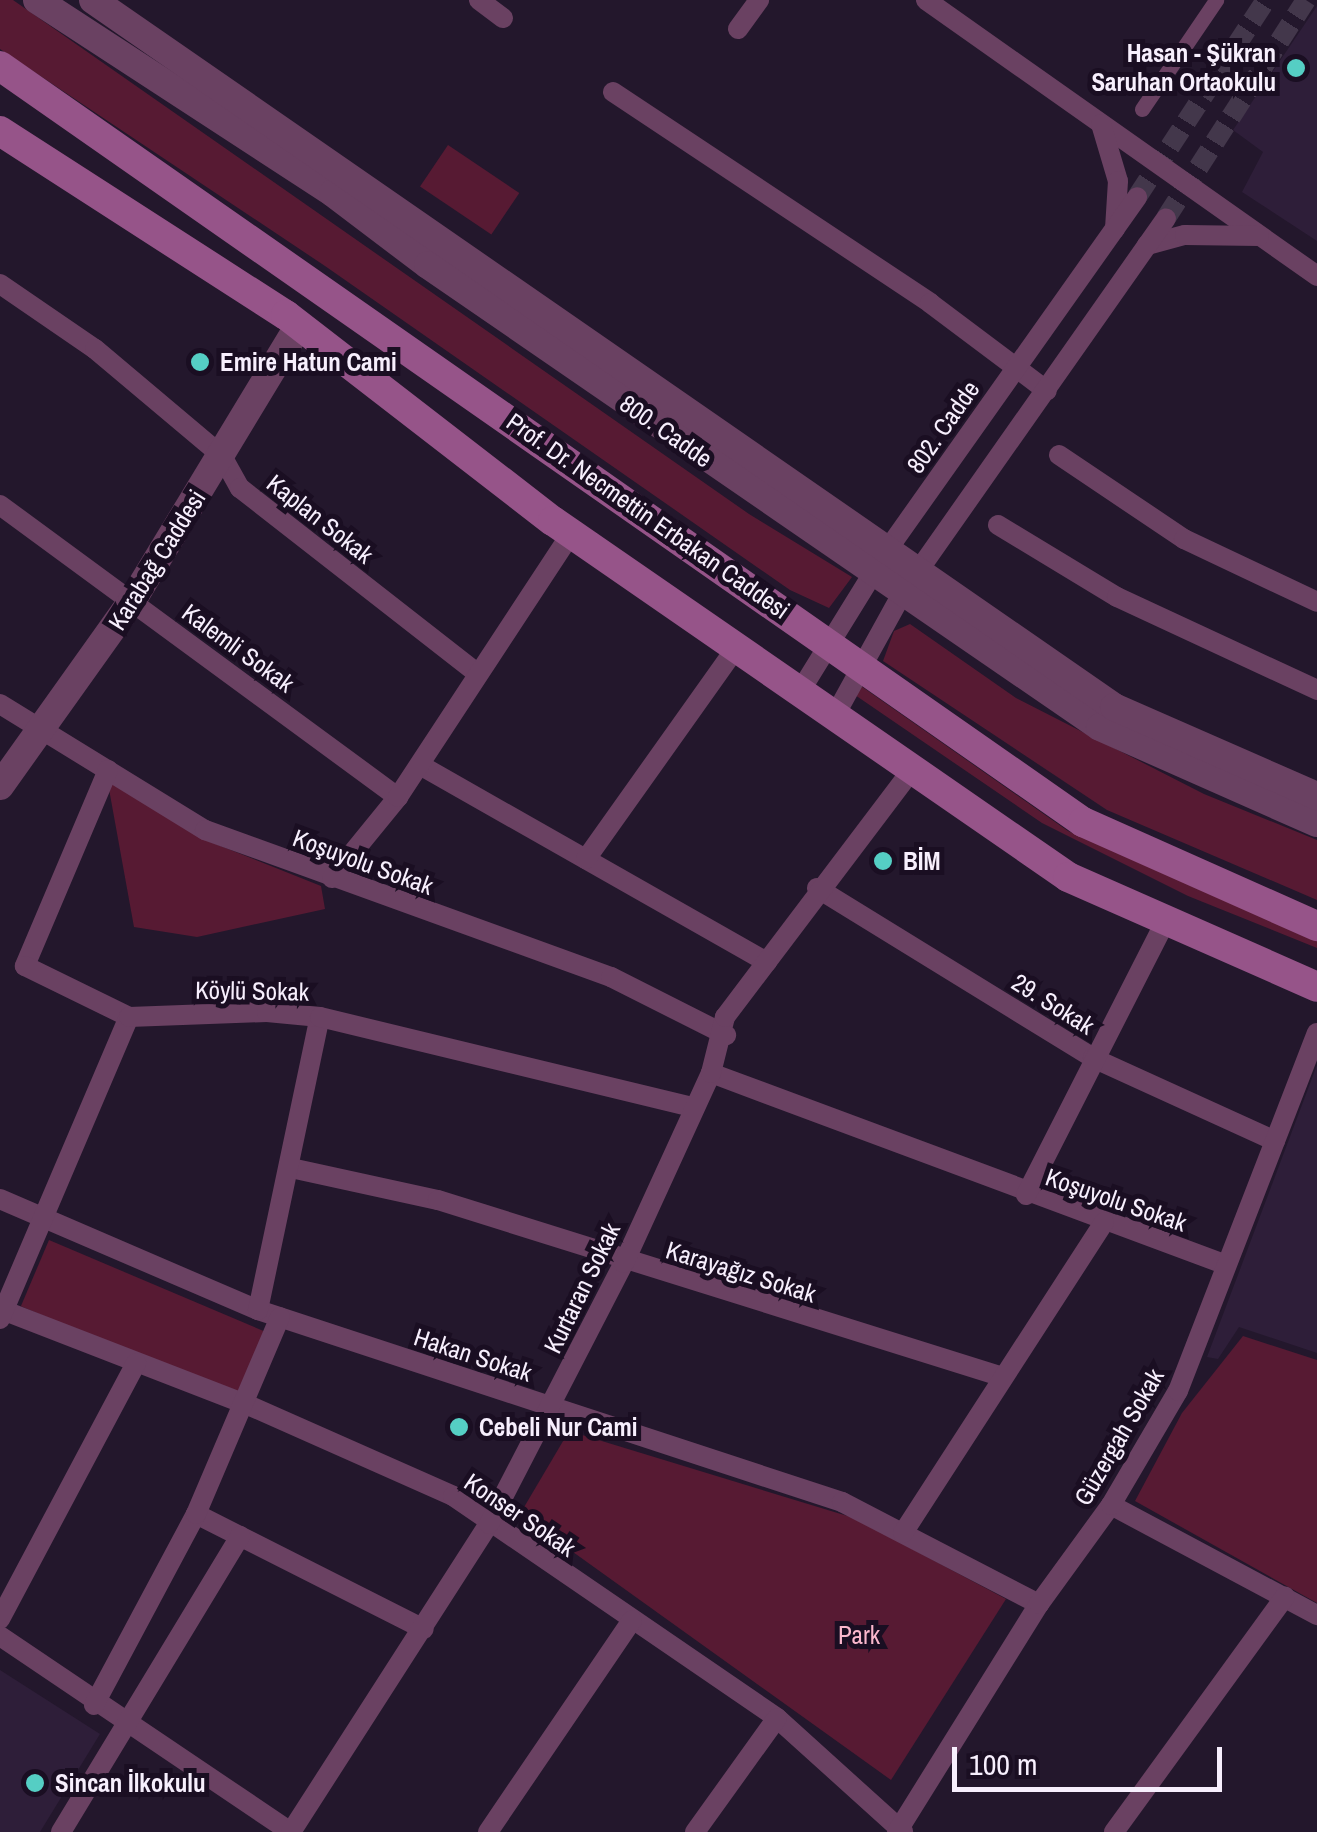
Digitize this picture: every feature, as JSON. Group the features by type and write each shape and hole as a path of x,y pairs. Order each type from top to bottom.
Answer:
{"main road":[{"name":"Prof. Dr. Necmettin Erbakan Caddesi","path":"0,66 1082,822 1317,926"},
{"path":"0,132 300,325 571,534 1068,877 1164,924 1317,986"}],"street":[{"name":"800. Cadde","path":"37,0 333,193 875,575 910,584 1114,707 1317,796"},
{"name":"800. Cadde","path":"93,0 888,549 910,584 1100,727 1317,823"},
{"path":"479,0 503,18"},
{"path":"738,29 758,0"},
{"path":"926,0 1317,276"},
{"path":"1142,109 1216,0"},
{"path":"613,92 1047,390"},
{"path":"1100,124 1118,181 1115,230"},
{"name":"802. Cadde","path":"799,693 888,549 1137,197"},
{"path":"834,717 910,584 1166,218"},
{"path":"1147,245 1185,235 1259,236"},
{"name":"Kaplan Sokak","path":"0,284 95,350 222,456 240,488 478,674"},
{"name":"Karabağ Caddesi","path":"0,786 44,730 132,601 300,325"},
{"path":"1059,455 1184,539 1317,602"},
{"name":"Kalemli Sokak","path":"0,505 398,797"},
{"path":"998,524 1118,597 1317,690"},
{"path":"332,878 398,797 571,534"},
{"path":"586,859 735,649"},
{"name":"Koşuyolu Sokak","path":"0,704 205,830 612,977 726,1035"},
{"path":"420,765 766,962"},
{"path":"1,1313 129,1017 25,966 108,770"},
{"name":"Kurtaran Sokak","path":"291,1832 489,1524 624,1263 692,1106 711,1073 726,1035 725,1017 817,888 912,770"},
{"name":"29. Sokak","path":"817,888 1093,1058 1275,1142"},
{"path":"1026,1194 1164,924"},
{"name":"Köylü Sokak","path":"129,1017 268,1012 320,1017 692,1106"},
{"path":"258,1310 320,1017"},
{"name":"Güzergah Sokak","path":"900,1831 1039,1604 1111,1506 1178,1391 1317,1032"},
{"name":"Koşuyolu Sokak","path":"711,1073 1026,1194 1224,1264"},
{"name":"Karayağız Sokak","path":"291,1168 438,1200 624,1263 1003,1376"},
{"name":"Hakan Sokak","path":"0,1199 280,1318 842,1502 1039,1604"},
{"path":"903,1533 1104,1222"},
{"name":"Konser Sokak","path":"1,1313 248,1405 453,1496 776,1718 900,1831"},
{"path":"94,1705 196,1514 248,1405 280,1318"},
{"path":"0,1618 136,1364"},
{"path":"1111,1506 1317,1615"},
{"path":"196,1514 424,1630"},
{"path":"61,1832 240,1536"},
{"path":"1114,1832 1285,1596"},
{"path":"488,1832 632,1620"},
{"path":"0,1636 94,1705 291,1832"},
{"path":"695,1832 776,1718"}],"shaded area":[{"name":"Hasan - Şükran Saruhan Ortaokulu","path":"1317,6 1317,241 1242,192 1263,152 1233,130"},
{"path":"1317,1065 1317,1353 1239,1327 1218,1359 1207,1357"},
{"name":"Sincan İlkokulu","path":"0,1670 100,1734 40,1832 0,1832"}],"green space":[{"path":"0,0 13,0 749,514 852,577 829,608 790,590 325,266 0,49"},
{"path":"448,145 519,193 491,235 420,186"},
{"path":"910,624 1016,698 1204,794 1317,840 1317,900 1107,810 883,661 894,631"},
{"path":"861,686 1068,831 1317,938 1317,948 1188,896 1042,823 855,695"},
{"path":"107,778 203,839 321,886 325,909 197,937 134,927"},
{"path":"49,1240 265,1332 237,1398 21,1306"},
{"path":"1243,1336 1317,1360 1317,1603 1135,1501 1182,1413"},
{"name":"Park","path":"569,1431 854,1518 1006,1599 891,1780 520,1514"}],"tunnel":[{"path":"1137,197 1266,0"},
{"path":"1166,218 1306,0"}],"place":[{"name":"Hasan - Şükran Saruhan Ortaokulu","path":"1296,68"},
{"name":"Emire Hatun Cami","path":"200,362"},
{"name":"BİM","path":"883,861"},
{"name":"Cebeli Nur Cami","path":"459,1427"},
{"name":"Sincan İlkokulu","path":"35,1783"}]}
